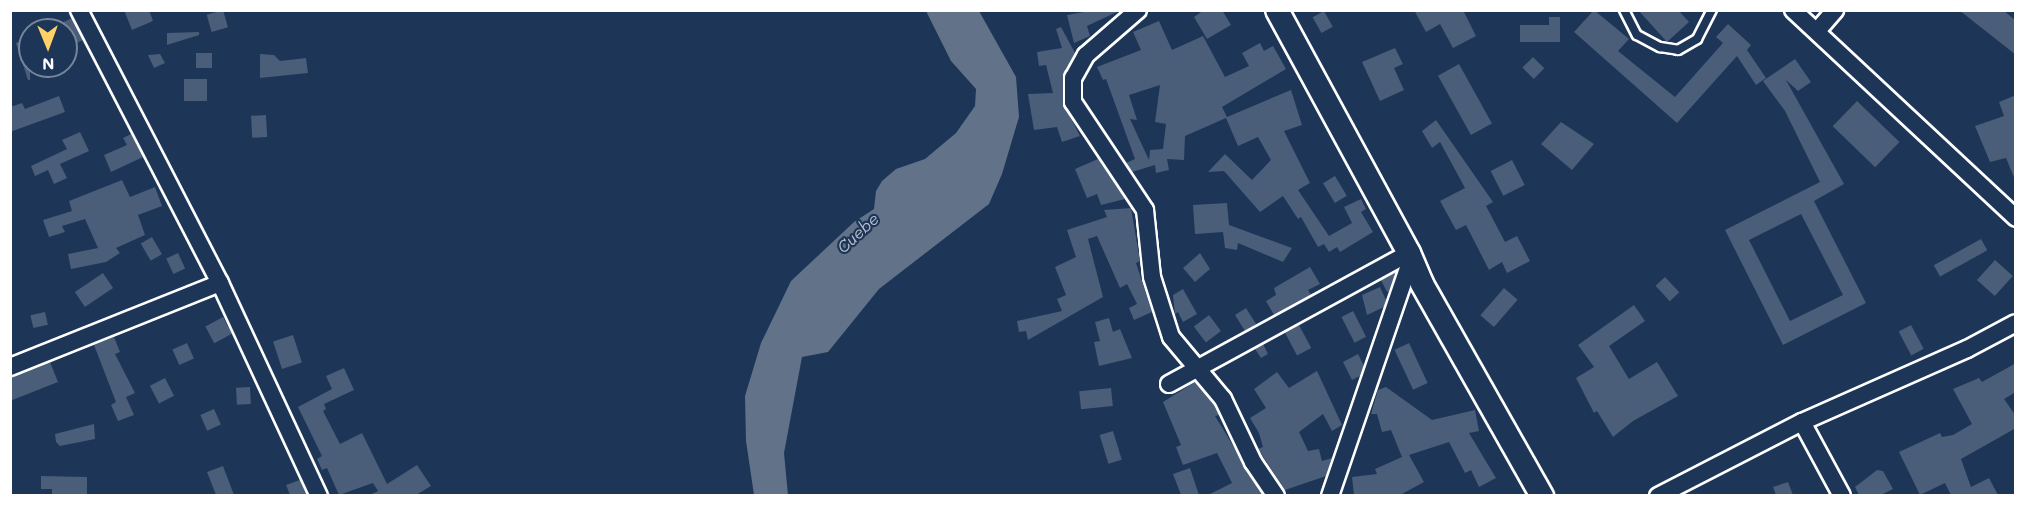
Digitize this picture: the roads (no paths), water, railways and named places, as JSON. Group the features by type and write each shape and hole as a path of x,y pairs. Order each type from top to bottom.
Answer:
{"main road":[{"path":"1276,10 1542,495"}],"street":[{"path":"79,10 220,283 320,495"},
{"path":"1138,10 1086,55 1073,78 1073,102 1145,210 1160,310 1171,337 1199,367 1223,399 1253,462 1276,495"},
{"path":"1793,10 2016,218"},
{"path":"1817,31 1835,10"},
{"path":"1169,384 1410,256"},
{"path":"1330,495 1410,256"},
{"path":"10,366 220,283"},
{"path":"1658,495 1802,422 2016,323"},
{"path":"1802,422 1842,495"}],"lane":[{"path":"1624,10 1637,36 1660,47 1678,50 1697,39 1712,10"}],"water":[{"name":"Cuebe","path":"926,11 979,11 1016,77 1019,117 1002,174 989,204 879,289 828,352 802,357 784,453 788,495 754,495 746,441 745,396 761,343 791,281 854,222 874,209 876,191 882,181 896,169 925,159 956,133 975,106 976,89 951,61"}]}
